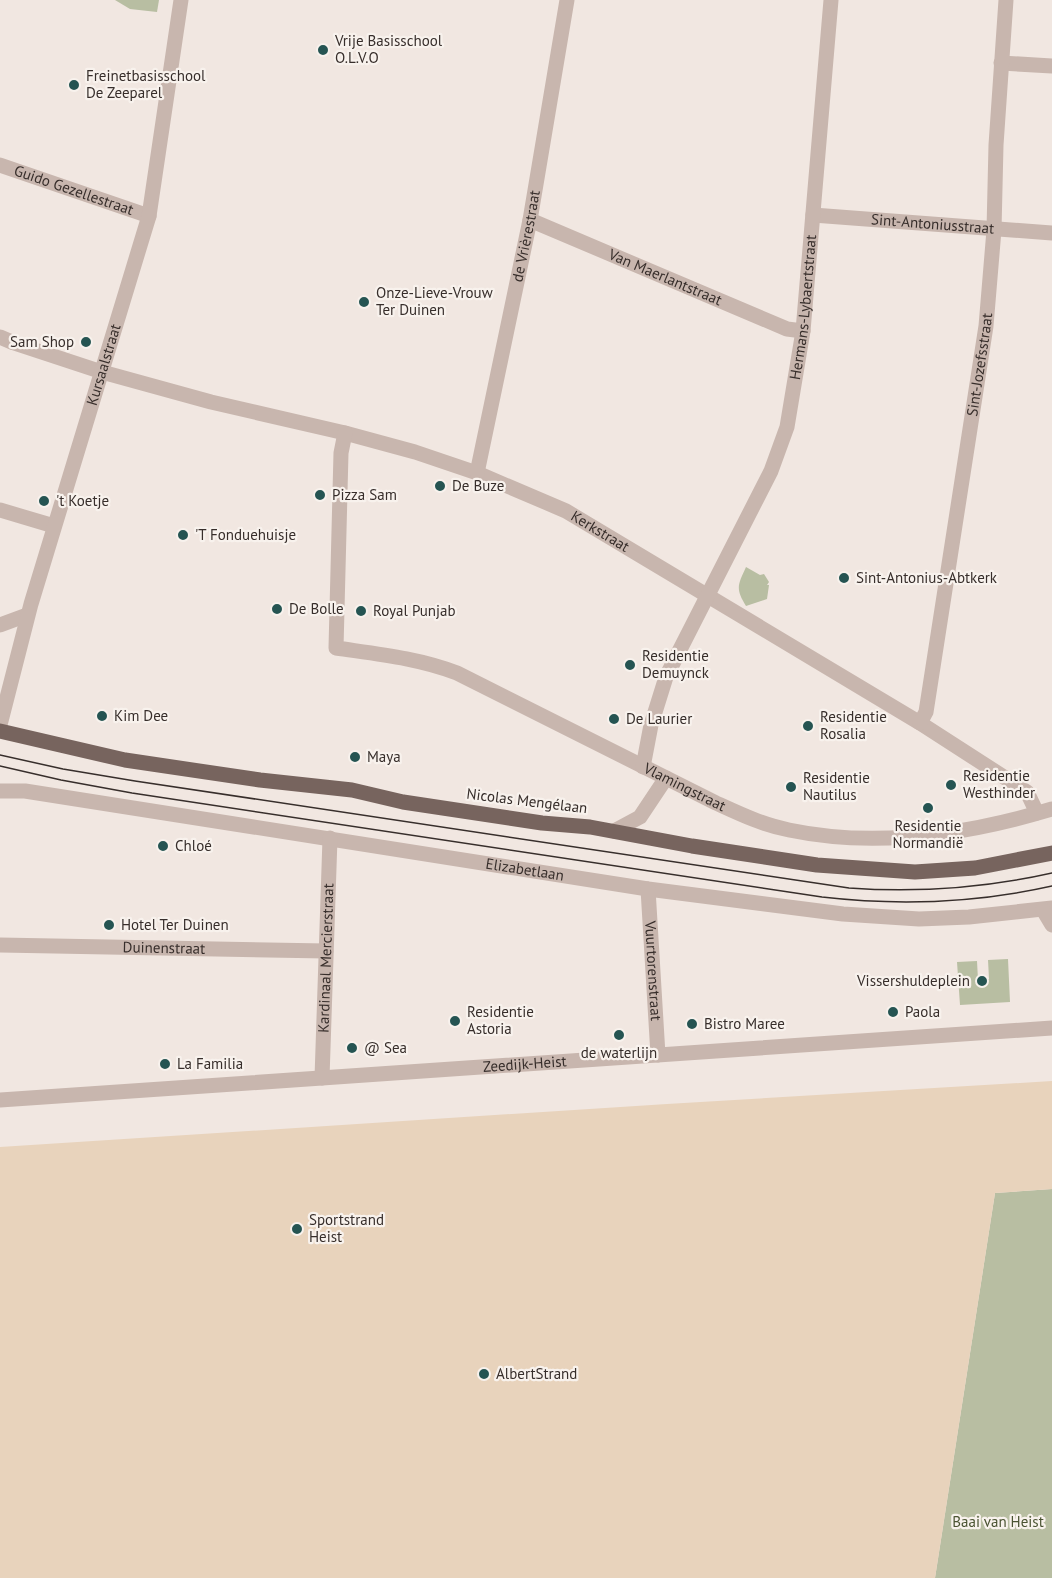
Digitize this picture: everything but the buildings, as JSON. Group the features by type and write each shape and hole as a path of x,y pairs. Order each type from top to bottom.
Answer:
{"main road":[{"name":"Nicolas Mengélaan","path":"0,731 125,760 260,780 352,790 403,802 614,831 692,846 817,865 915,872 975,868 1052,853"}],"street":[{"name":"Kursaalstraat","path":"0,725 27,615 149,216 181,0"},
{"name":"de Vrièrestraat","path":"477,473 530,220 567,0"},
{"name":"Hermans-Lybaertstraat","path":"708,596 771,471 787,427 802,331 831,0"},
{"name":"Sint-Jozefsstraat","path":"920,723 927,712 986,326 994,230 1006,0"},
{"path":"1001,63 1052,66"},
{"name":"Guido Gezellestraat","path":"0,165 149,216"},
{"name":"Sint-Antoniusstraat","path":"813,215 1052,233"},
{"name":"Van Maerlantstraat","path":"530,220 787,329 802,331"},
{"name":"Kerkstraat","path":"0,337 102,372 211,402 415,452 477,473 566,511 920,723 1027,792 1037,813"},
{"name":"Vlamingstraat","path":"345,433 341,453 336,648 432,663 457,673 751,820 788,830 839,837 919,836 992,825 1052,808"},
{"path":"0,510 54,526"},
{"path":"643,767 651,725 666,676 708,596"},
{"path":"0,625 27,615"},
{"path":"614,831 640,817 666,778"},
{"name":"Elizabetlaan","path":"0,791 25,791 648,889 843,914 919,919 969,917 1047,908"},
{"name":"Kardinaal Mercierstraat","path":"322,1078 330,838"},
{"name":"Vuurtorenstraat","path":"648,889 658,1055"},
{"path":"1047,908 1052,925"},
{"name":"Duinenstraat","path":"0,945 327,951"},
{"name":"Zeedijk-Heist","path":"0,1100 1052,1028"}],"green space":[{"path":"115,0 159,0 157,12 130,9"},
{"path":"746,567 760,575 764,574 769,582 767,585 769,585 767,599 746,606 740,595 739,586"},
{"path":"1008,959 1010,1002 960,1005 957,962 977,961 978,980 989,979 988,960"},
{"name":"Baai van Heist","path":"1052,1189 1052,1578 935,1578 995,1193"}],"sand":[{"name":"AlbertStrand","path":"1052,1081 1052,1189 995,1193 935,1578 0,1578 0,1147"}],"tram line":[{"path":"0,755 63,769 135,781 849,888 900,890 951,888 977,886 1052,873"},
{"path":"0,766 132,793 822,897 851,900 938,901 995,896 1052,886"}],"place":[{"name":"Vrije Basisschool O.L.V.O","path":"323,50"},
{"name":"Freinetbasisschool De Zeeparel","path":"74,85"},
{"name":"Onze-Lieve-Vrouw Ter Duinen","path":"364,302"},
{"name":"Sam Shop","path":"86,342"},
{"name":"De Buze","path":"440,486"},
{"name":"Pizza Sam","path":"320,495"},
{"name":"'t Koetje","path":"44,501"},
{"name":"'T Fonduehuisje","path":"183,535"},
{"name":"Sint-Antonius-Abtkerk","path":"844,578"},
{"name":"De Bolle","path":"277,609"},
{"name":"Royal Punjab","path":"361,611"},
{"name":"Residentie Demuynck","path":"630,665"},
{"name":"Kim Dee","path":"102,716"},
{"name":"De Laurier","path":"614,719"},
{"name":"Residentie Rosalia","path":"808,726"},
{"name":"Maya","path":"355,757"},
{"name":"Residentie Westhinder","path":"951,785"},
{"name":"Residentie Nautilus","path":"791,787"},
{"name":"Residentie Normandië","path":"928,808"},
{"name":"Chloé","path":"163,846"},
{"name":"Hotel Ter Duinen","path":"109,925"},
{"name":"Vissershuldeplein","path":"982,981"},
{"name":"Paola","path":"893,1012"},
{"name":"Residentie Astoria","path":"455,1021"},
{"name":"Bistro Maree","path":"692,1024"},
{"name":"de waterlijn","path":"619,1035"},
{"name":"@ Sea","path":"352,1048"},
{"name":"La Familia","path":"165,1064"},
{"name":"Sportstrand Heist","path":"297,1229"},
{"name":"AlbertStrand","path":"484,1374"}]}
